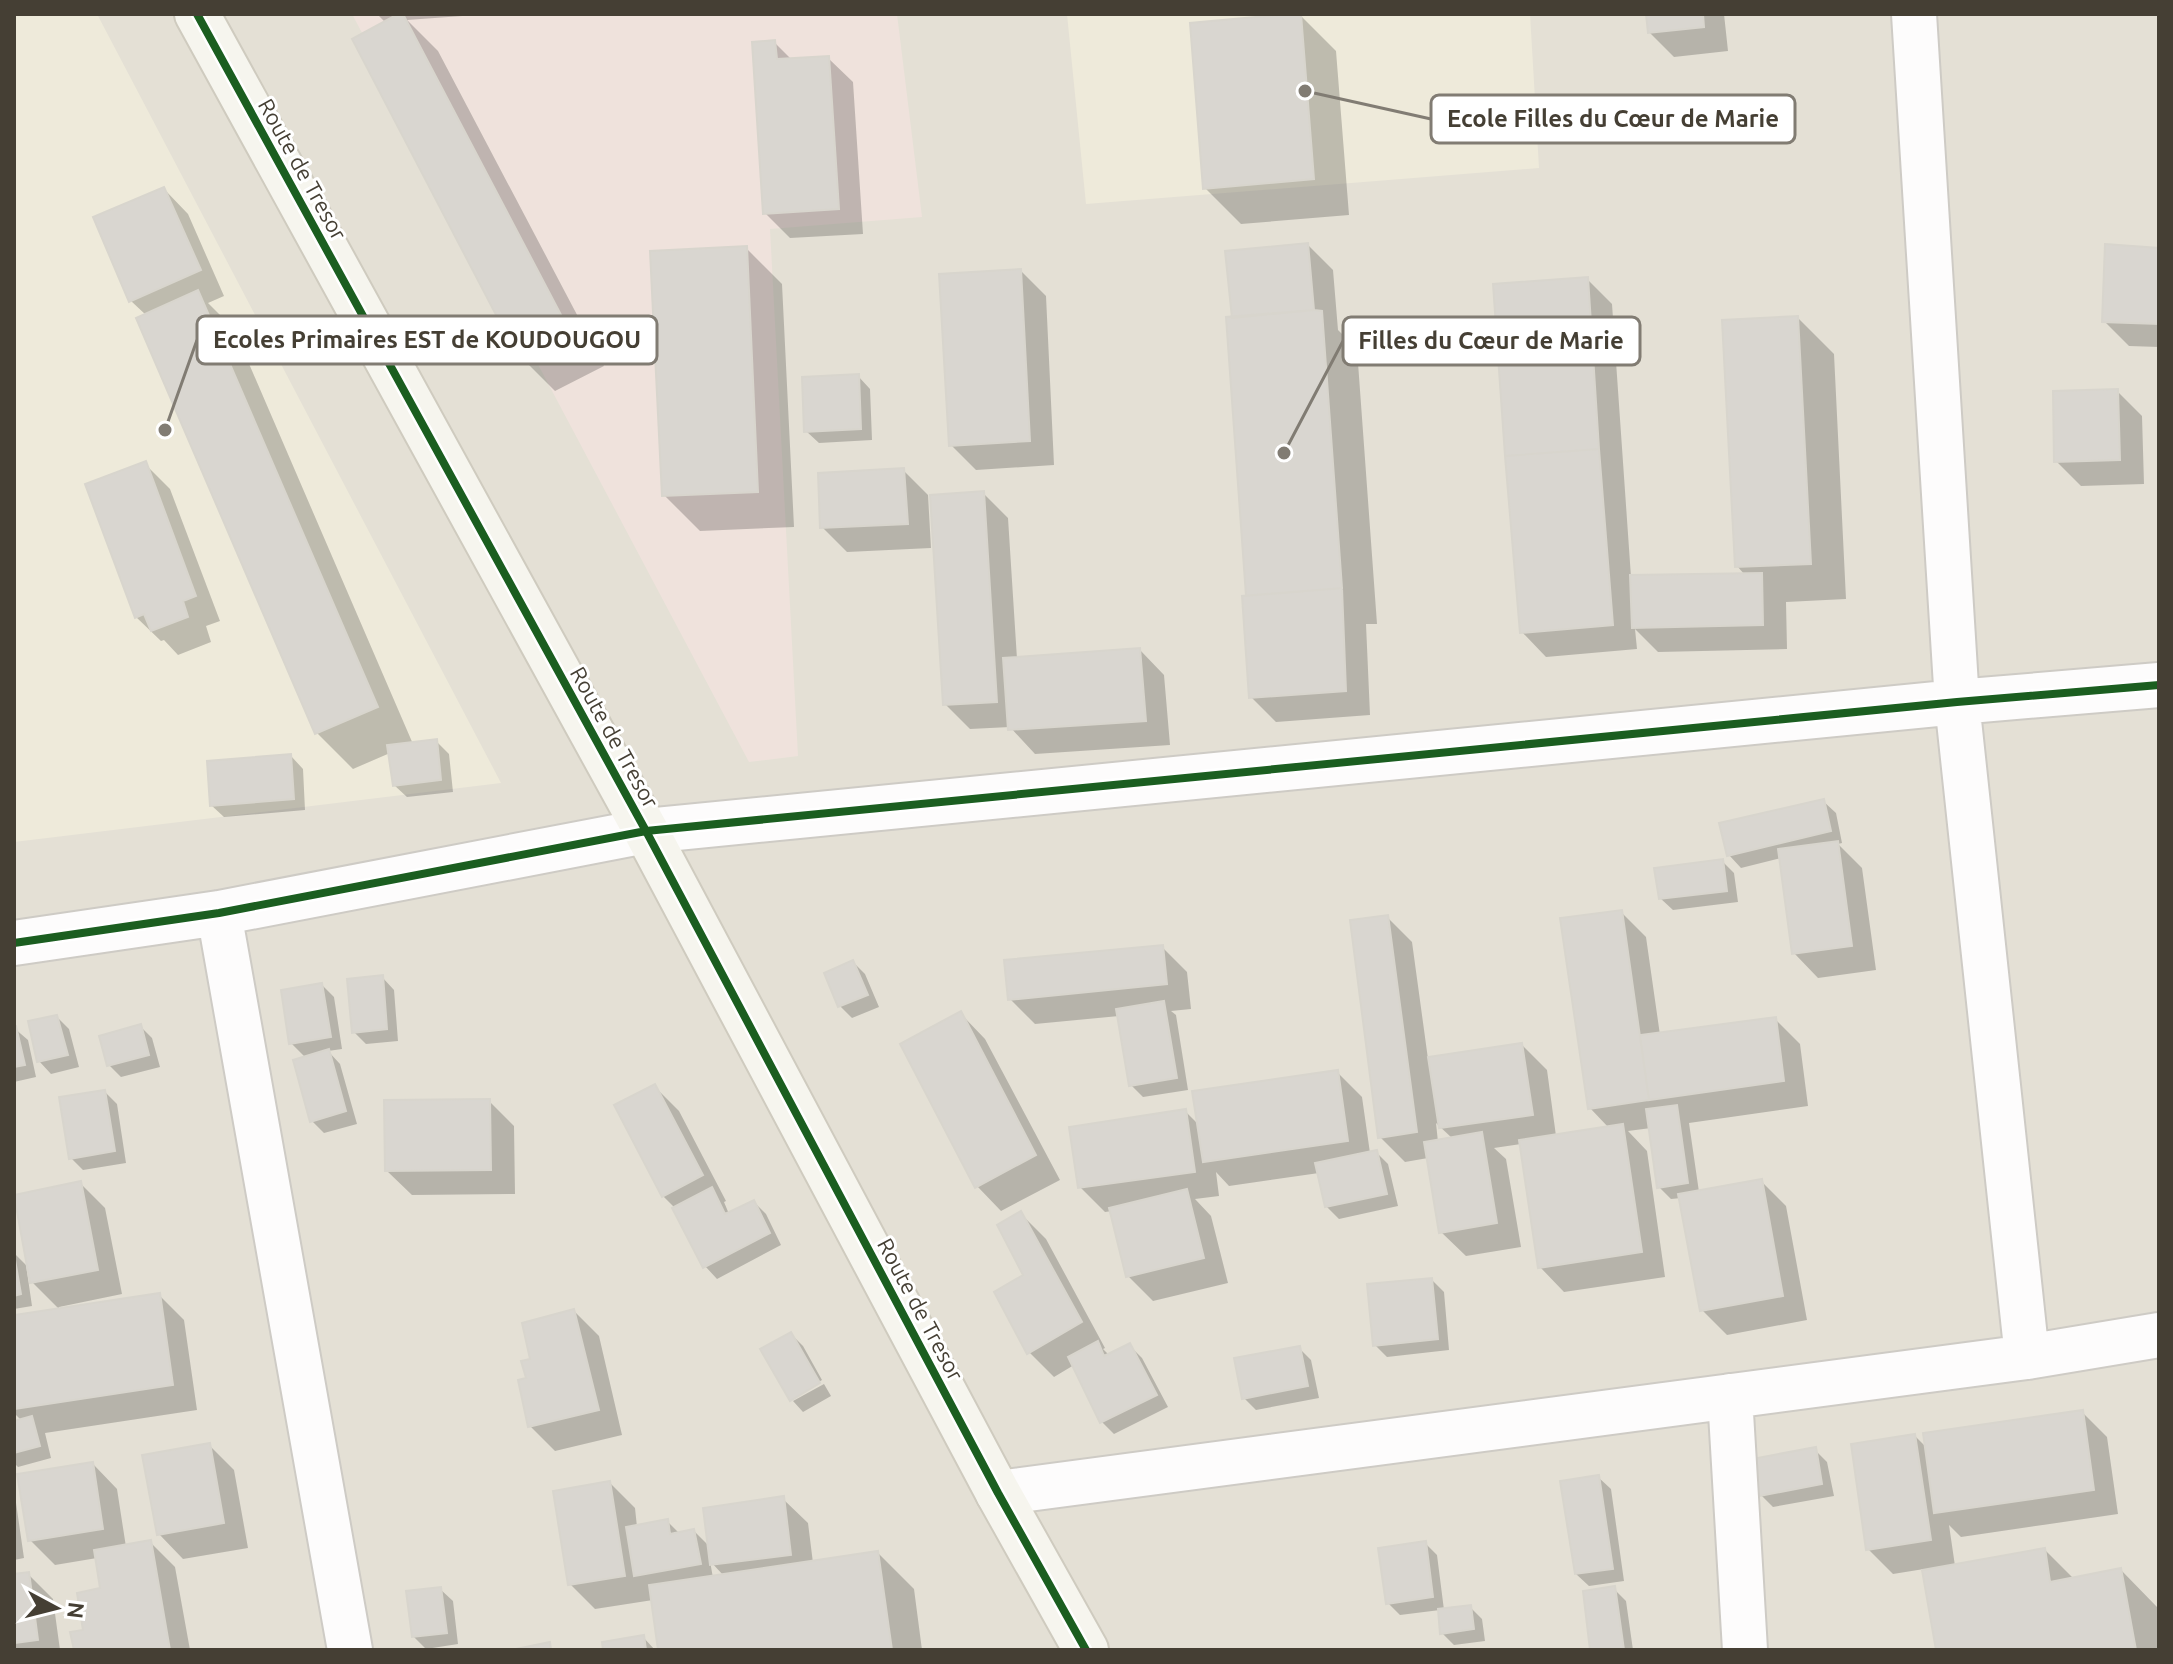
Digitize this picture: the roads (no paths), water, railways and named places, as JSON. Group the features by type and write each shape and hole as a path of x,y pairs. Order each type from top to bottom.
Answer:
{"street":[{"name":"Route de Tresor","path":"197,14 646,831 998,1493 1086,1650"},
{"path":"1914,14 1957,702 2027,1357"},
{"path":"14,943 219,913 646,831 1957,702 2159,685"},
{"path":"219,913 350,1650"},
{"path":"998,1493 2027,1357 2159,1335"},
{"path":"1730,1396 1745,1650"}],"place":[{"name":"Ecole Filles du Cœur de Marie","path":"1305,91"},
{"name":"Ecoles Primaires EST de KOUDOUGOU","path":"165,430"},
{"name":"Filles du Cœur de Marie","path":"1284,453"}]}
